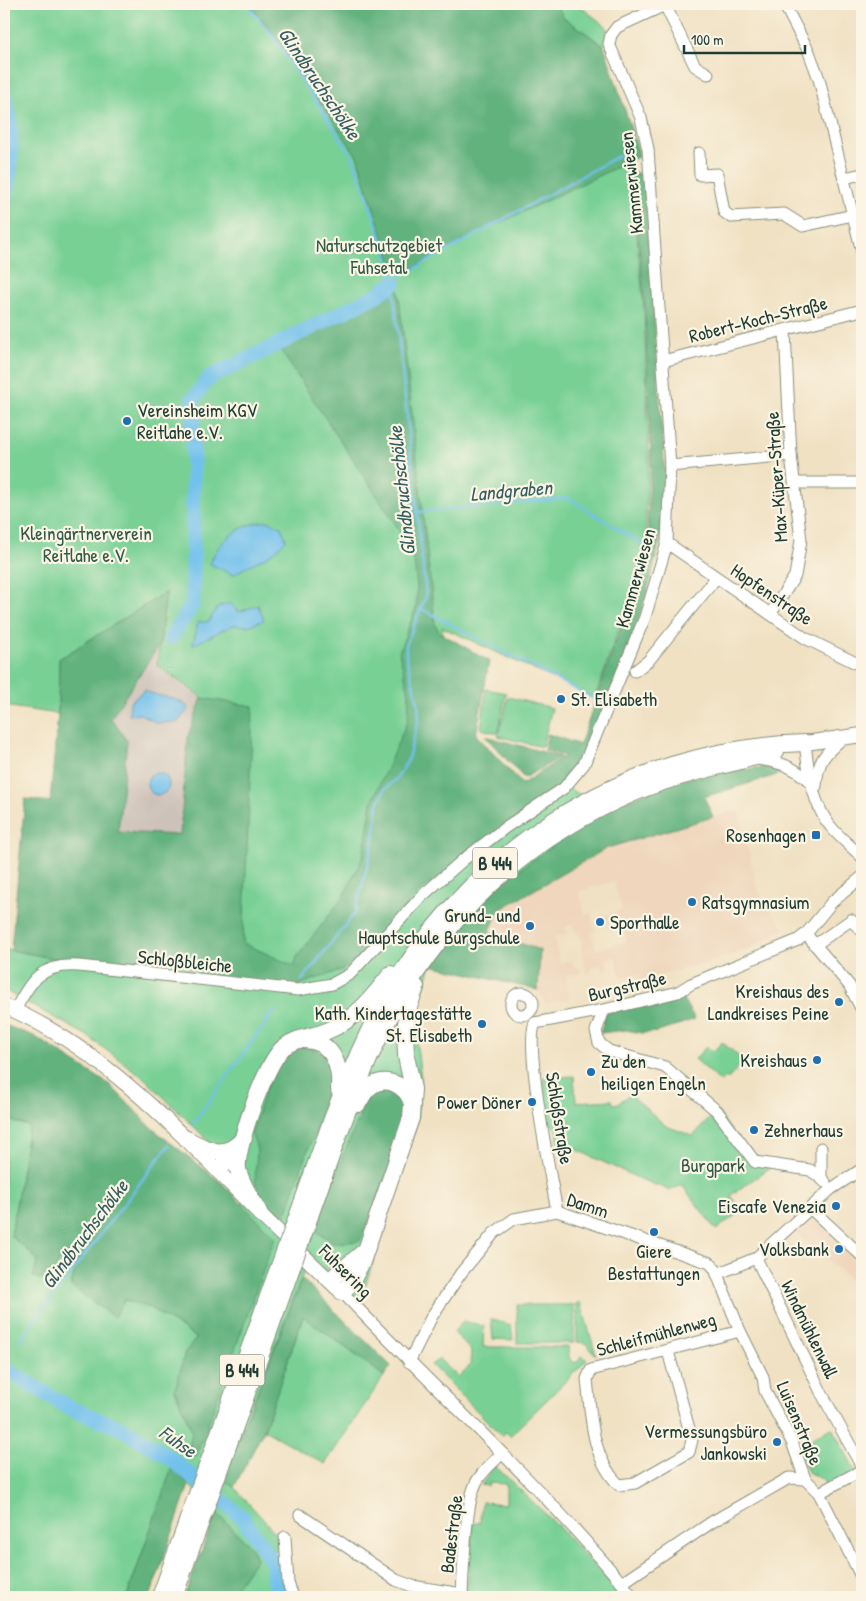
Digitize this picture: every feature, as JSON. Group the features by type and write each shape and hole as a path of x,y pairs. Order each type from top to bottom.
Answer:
{"highway":[{"name":"B 444","path":"160,1597 190,1532 306,1211 377,1043 421,955 510,866 567,826 598,809 642,789 710,767 753,758 805,743"},
{"name":"B 444","path":"306,1211 337,1106 379,1012 421,955 456,902 508,852 548,822 593,797 637,777 712,754 766,745 805,743"},
{"path":"219,1172 228,1170 240,1148 269,1066 281,1050 292,1042 331,1029 354,1016 369,1002 404,957 421,955 405,1029 406,1056 413,1089 408,1129 358,1273 342,1292"},
{"path":"292,1042 304,1040 315,1042 326,1048 334,1057 340,1076 337,1106"},
{"path":"343,1124 352,1116 367,1090 382,1082 393,1082 403,1088 410,1097 412,1108"},
{"path":"187,1139 213,1152 240,1148"},
{"path":"240,1148 240,1177 260,1214"},
{"path":"330,1280 366,1250"},
{"name":"B 444","path":"174,1597 190,1532"}],"main road":[{"name":"B 444","path":"805,743 862,735"},
{"name":"Fuhsering","path":"9,1008 45,1027 109,1070 187,1139 260,1214 342,1292"}],"street":[{"path":"666,4 695,66 708,74"},
{"name":"Kammerwiesen","path":"365,959 423,896 463,860 527,812 564,788 577,774 595,738 645,617 667,543 670,466 648,148 641,118 609,44 611,34 617,27 666,4"},
{"path":"784,4 814,64 862,252"},
{"path":"699,153 700,175 717,174 724,212 731,217 784,214 803,226 853,216"},
{"path":"844,178 862,174"},
{"name":"Robert-Koch-Straße","path":"663,361 862,310"},
{"name":"Max-Küper-Straße","path":"771,613 795,576 800,540 796,483 791,455 784,331"},
{"path":"670,466 791,455"},
{"path":"796,483 862,483"},
{"name":"Hopfenstraße","path":"667,543 805,638 862,666"},
{"path":"635,671 649,660 716,578"},
{"path":"814,788 817,768 821,759 844,737"},
{"path":"805,743 814,788 823,815 831,827 862,856"},
{"path":"753,758 793,767 814,788"},
{"path":"862,878 832,902 806,934 850,984 862,1010"},
{"path":"815,945 851,920 862,932"},
{"name":"Burgstraße","path":"533,1027 678,992 692,984 778,949 806,934"},
{"name":"Schloßbleiche","path":"9,1008 35,979 46,970 56,966 79,966 298,990 332,984 350,974 365,959"},
{"path":"604,1010 596,1031 596,1038 602,1047 665,1067 717,1111 755,1162 810,1170 831,1189"},
{"path":"529,1013 533,1027"},
{"name":"Schloßstraße","path":"533,1027 534,1073 557,1211"},
{"path":"821,1148 821,1178"},
{"path":"717,1274 756,1258 831,1189 862,1169"},
{"path":"810,1208 862,1256"},
{"name":"Damm","path":"412,1357 432,1316 461,1273 502,1225 514,1218 557,1211 615,1233 710,1263 717,1274"},
{"name":"Windmühlenwall","path":"756,1258 822,1394 862,1469 819,1493"},
{"name":"Luisenstraße","path":"717,1274 740,1331 763,1377 765,1392 792,1442 805,1479 819,1493 862,1578"},
{"name":"Fuhsering","path":"342,1292 412,1357 501,1454 560,1512 633,1597"},
{"name":"Schleifmühlenweg","path":"668,1351 692,1440 692,1447 689,1452 635,1483 619,1485 601,1461 595,1439 587,1379 591,1370 740,1331"},
{"name":"Badestraße","path":"462,1596 470,1507 474,1489 477,1481 501,1454"},
{"path":"622,1584 720,1517 789,1478 805,1479"},
{"path":"300,1515 396,1580 412,1586 462,1596"},
{"path":"285,1537 288,1583 293,1597"}],"shaded area":[{"path":"160,644 157,665 202,698 188,736 181,836 118,832 127,741 111,718"},
{"name":"Ratsgymnasium","path":"738,810 759,893 784,929 748,949 641,981 639,974 621,979 615,956 606,959 608,970 604,972 602,965 592,967 592,971 586,973 581,944 583,942 571,924 564,929 567,933 554,937 560,964 571,961 575,967 580,967 581,973 566,976 570,998 546,1004 538,990 539,950 489,933 499,910 607,848","holes":["614,881 622,910 605,915 609,932 623,928 627,941 596,950 591,932 596,931 591,913 585,915 579,891"]},
{"path":"811,1211 862,1258 862,1290 792,1229"}],"green space":[{"name":"Naturschutzgebiet Fuhsetal","path":"4,4 550,4 623,154 624,167 630,165 644,310 649,461 644,555 595,698 442,627 449,675 474,742 302,971 170,966 203,698 157,665 166,593 59,659 58,714 4,706"},
{"path":"249,4 556,4 563,17 604,46 640,156 472,236 402,274 392,265 357,156 270,30"},
{"path":"556,4 577,4 607,27 604,46 563,17"},
{"path":"632,171 644,176 666,488 663,516 653,569 629,647 599,721 577,766 563,786 421,890 393,919 369,950 342,970 292,987 110,969 11,950 25,799 50,802 58,714 59,659 166,592 160,644 111,718 127,741 118,832 180,835 188,736 202,698 253,706 243,943 294,966 297,957 343,897 363,857 372,802 408,720 409,693 399,652 416,608 417,587 414,560 395,523 279,348 398,287 435,624 439,632 489,661 476,735 522,784 565,756 544,750 548,734 580,745 646,555 651,461 645,309"},
{"path":"486,689 506,693 498,733 481,729"},
{"path":"508,697 552,708 542,747 498,736"},
{"path":"485,736 561,757 524,778"},
{"path":"776,765 783,773 704,797 713,817 607,848 499,910 489,933 540,950 538,990 431,965 489,891 606,808 681,779"},
{"path":"563,786 606,808 431,965 417,1010 416,1038 421,1079 416,1124 358,1309 307,1264 223,1478 234,1487 280,1538 278,1542 280,1548 269,1554 290,1597 229,1597 256,1559 251,1547 172,1468 127,1597 4,1597 4,1112 14,1122 29,1126 11,1236 38,1260 60,1259 77,1266 71,1286 113,1316 125,1300 150,1308 197,1338 175,1390 192,1431 189,1449 248,1180 144,1078 86,1035 4,990 4,949 110,969 292,987 369,950 392,919 421,890"},
{"path":"681,996 695,1019 658,1032 642,1033 626,1030 600,1033 606,1013"},
{"path":"4,1025 34,1036 110,1085 153,1129 222,1183 275,1238 196,1457 189,1449 192,1431 175,1390 185,1352 197,1338 150,1308 125,1300 114,1317 71,1286 76,1266 60,1259 50,1281 33,1277 38,1260 11,1236 29,1126 14,1122 4,1112"},
{"path":"722,1042 744,1061 728,1079 726,1077 721,1082 695,1059 707,1046 713,1052"},
{"path":"302,1044 328,1056 334,1091 306,1154 285,1217 264,1200 256,1186 257,1156 255,1141 251,1134 263,1095 274,1072 281,1061"},
{"name":"Burgpark","path":"574,1076 576,1102 612,1100 613,1104 619,1103 630,1094 666,1126 693,1136 717,1111 749,1155 774,1165 731,1195 741,1211 716,1230 682,1185 670,1190 642,1180 558,1141 557,1128 549,1124 543,1078"},
{"path":"391,1088 409,1105 405,1131 360,1241 335,1243 317,1232 324,1200 368,1097 374,1091"},
{"path":"302,1279 391,1366 384,1376 303,1316 264,1430 234,1487 223,1479"},
{"path":"577,1303 581,1303 596,1355 585,1343 577,1342"},
{"path":"517,1305 574,1305 574,1343 517,1343"},
{"path":"303,1316 384,1376 325,1464 264,1430"},
{"path":"491,1319 511,1325 513,1340 493,1339"},
{"path":"463,1321 484,1326 483,1347 569,1347 569,1358 575,1363 582,1356 587,1360 510,1436 506,1432 502,1436 431,1365 439,1359 458,1377 470,1365 471,1351 454,1332"},
{"path":"832,1428 856,1472 826,1487 823,1480 808,1472 797,1446"},
{"path":"495,1466 553,1521 624,1597 466,1597 473,1523 480,1523 482,1502 506,1504 506,1484 489,1483 488,1486 481,1485"},
{"path":"172,1467 189,1485 150,1597 127,1597"},
{"path":"216,1513 251,1547 256,1559 229,1597 184,1597"}],"water":[{"path":"268,521 281,527 286,539 275,551 234,575 210,564 219,547 232,534 249,525"},
{"path":"230,603 239,612 258,605 264,620 248,626 233,625 193,645 198,622 208,622 218,607"},
{"path":"145,690 177,700 189,708 178,722 157,723 140,714 129,715 130,702"},
{"path":"154,773 162,773 169,780 169,788 162,795 154,795 147,788 147,780"}],"waterway":[{"name":"Glindbruchschölke","path":"246,4 270,32 353,157 391,266 426,596 406,645 406,656 418,703 419,718 407,762 397,778 384,790 378,804 374,839 355,913 302,980"},
{"name":"Fuhse","path":"4,94 11,134 11,162 4,202"},
{"path":"391,267 401,276 629,150"},
{"path":"276,345 375,296 394,283"},
{"path":"171,637 193,604 193,399 210,377 270,348"},
{"name":"Landgraben","path":"418,512 569,498 653,551"},
{"path":"422,609 594,699"},
{"name":"Glindbruchschölke","path":"193,1124 274,1011"},
{"name":"Glindbruchschölke","path":"20,1340 169,1145"},
{"name":"Fuhse","path":"4,1365 10,1372 70,1408 123,1429 166,1455 243,1518 273,1562 273,1578 280,1597"}],"place":[{"name":"Vereinsheim KGV Reitlahe e.V.","path":"127,421"},
{"name":"St. Elisabeth","path":"561,699"},
{"name":"Rosenhagen","path":"816,835"},
{"name":"Ratsgymnasium","path":"692,902"},
{"name":"Sporthalle","path":"600,922"},
{"name":"Grund- und Hauptschule Burgschule","path":"530,926"},
{"name":"Kreishaus des Landkreises Peine","path":"839,1002"},
{"name":"Kath. Kindertagestätte St. Elisabeth","path":"482,1024"},
{"name":"Kreishaus","path":"817,1060"},
{"name":"Zu den heiligen Engeln","path":"591,1072"},
{"name":"Power Döner","path":"532,1102"},
{"name":"Zehnerhaus","path":"754,1130"},
{"name":"Eiscafe Venezia","path":"836,1206"},
{"name":"Giere Bestattungen","path":"654,1232"},
{"name":"Volksbank","path":"839,1249"},
{"name":"Vermessungsbüro Jankowski","path":"777,1442"}],"park label":[{"name":"Kleingärtnerverein Reitlahe e.V.","path":"86,544"}]}
